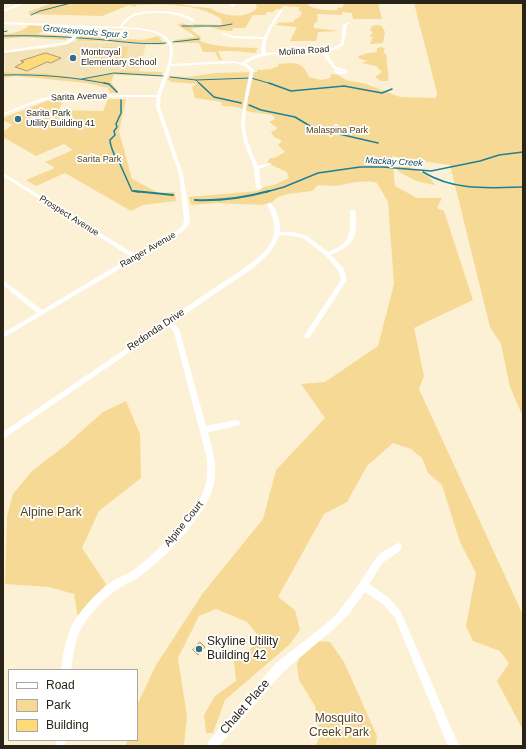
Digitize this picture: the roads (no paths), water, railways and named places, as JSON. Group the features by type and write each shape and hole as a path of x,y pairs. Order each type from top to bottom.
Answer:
{"street":[{"path":"3,11 24,3"},
{"path":"264,54 263,50 265,38 281,10"},
{"path":"3,23 120,28 132,16 144,12 174,14 189,17 194,21"},
{"name":"Molina Road","path":"243,63 264,54 332,50 342,45 344,42 345,25 348,23"},
{"path":"3,52 67,43 76,36 83,26"},
{"name":"Ranger Avenue","path":"3,336 180,231 187,221 176,158 160,118 158,108 158,96 171,65 173,50 168,39 162,34 149,30 120,28"},
{"path":"222,33 232,37 265,38"},
{"path":"323,51 330,63 337,69"},
{"path":"171,65 229,62 243,63 252,70 243,124 246,142 256,168 259,188"},
{"name":"Sarita Avenue","path":"3,114 56,96 158,96"},
{"path":"3,108 10,112"},
{"path":"256,168 270,164"},
{"name":"Prospect Avenue","path":"3,174 135,257"},
{"path":"270,204 276,221 277,233 293,234 305,237 327,254 341,269 344,280 307,336"},
{"path":"327,254 346,245 353,236 353,211"},
{"name":"Redonda Drive","path":"3,436 252,265 268,250 277,233"},
{"path":"3,282 42,313"},
{"name":"Alpine Court","path":"66,669 74,634 79,624 96,600 105,592 136,574 150,562 198,509 205,498 211,477 211,459 177,332 172,324 168,322"},
{"path":"204,430 236,423"},
{"name":"Chalet Place","path":"212,746 256,694 292,655 321,636 333,625 385,554 398,547"},
{"path":"363,585 386,601 398,615 454,746"}],"waterway":[{"path":"31,15 40,11 71,3"},
{"path":"182,26 221,26 232,24"},
{"path":"3,32 7,31"},
{"name":"Grousewoods Spur 3","path":"3,36 54,36 158,44 166,43"},
{"path":"173,42 199,39"},
{"path":"82,79 114,73 163,76"},
{"name":"Mackay Creek","path":"3,75 56,76 109,84"},
{"path":"170,77 196,80"},
{"path":"196,80 251,78 271,84"},
{"path":"196,80 199,83"},
{"name":"Mackay Creek","path":"104,83 109,84"},
{"path":"199,83 214,97 241,103"},
{"name":"Mackay Creek","path":"109,84 117,92"},
{"path":"271,84 291,91 344,86 382,93 392,89"},
{"name":"Mackay Creek","path":"121,100 121,113 116,124 117,127 114,131 115,135 110,140 110,143 117,162 120,164 132,191 140,192"},
{"path":"249,105 261,110 295,117 310,126 326,131 378,143"},
{"name":"Mackay Creek","path":"266,192 284,187 318,173 360,167 383,167 431,171 480,161 499,155 523,152"},
{"path":"423,172 447,182 472,187 523,187"},
{"name":"Mackay Creek","path":"134,191 173,195"},
{"name":"Mackay Creek","path":"195,200 214,200 250,196 269,191"}],"place":[{"name":"Montroyal Elementary School","path":"73,58"},
{"name":"Sarita Park Utility Building 41","path":"18,119"},
{"name":"Skyline Utility Building 42","path":"199,649"}],"park label":[{"name":"Malaspina Park","path":"337,131"},
{"name":"Sarita Park","path":"99,160"},
{"name":"Alpine Park","path":"51,513"},
{"name":"Mosquito Creek Park","path":"339,726"}]}
